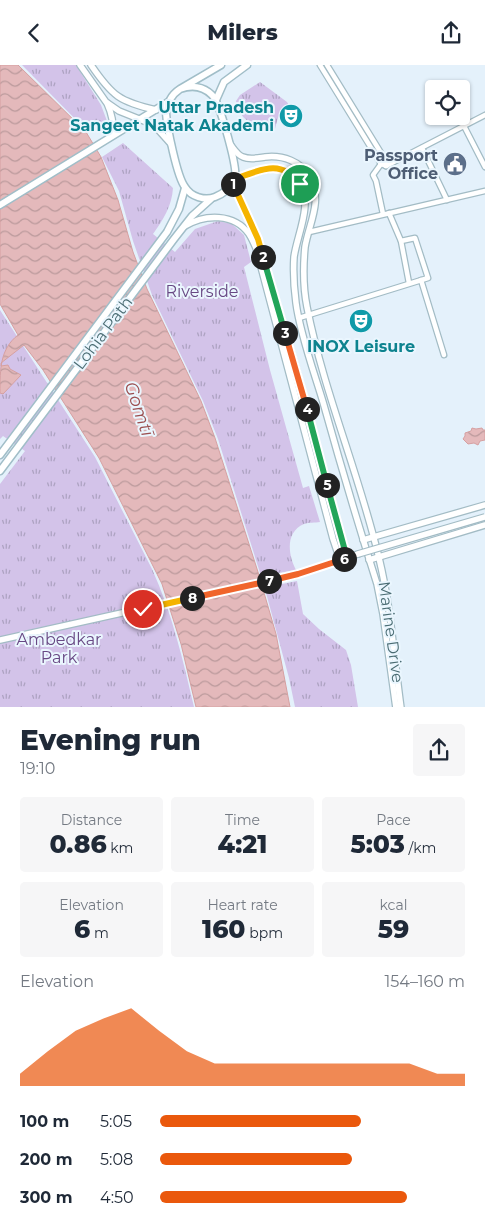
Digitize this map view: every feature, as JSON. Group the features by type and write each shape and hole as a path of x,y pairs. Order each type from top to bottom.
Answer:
{"main road":[{"path":"0,205 156,110 168,102 180,89 221,65"},
{"path":"216,100 224,82 247,65"},
{"path":"180,89 189,86 199,87 211,94 216,100 235,163 234,181"},
{"path":"168,102 167,119 172,145 185,188 195,196 211,199"},
{"name":"Lohia Path","path":"0,471 192,216 211,199 225,192 234,181"},
{"name":"Lohia Path","path":"0,455 167,232 179,209 185,188"}],"street":[{"path":"80,65 106,102 112,114 113,135"},
{"path":"92,65 103,83 116,96 129,103 156,110"},
{"path":"320,65 381,164 386,166 485,115"},
{"path":"327,65 386,161 386,166"},
{"path":"106,102 119,111 154,125 172,145"},
{"path":"464,126 485,167"},
{"name":"Marine Drive","path":"229,142 241,157 253,159 273,156 295,162 306,171 312,182 316,196 315,211 306,245 303,269 304,287 309,315 327,384 379,557 386,589 401,707"},
{"path":"422,148 447,200"},
{"path":"381,164 372,175 376,181 386,214 401,241 410,283"},
{"name":"Marine Drive","path":"234,181 272,168 288,172 300,184 303,191 304,208 294,257 296,305 377,584 396,707"},
{"path":"234,181 258,239 297,372 347,558"},
{"path":"309,232 485,191"},
{"path":"184,226 194,220 208,217 223,218 238,223 248,234 256,248 340,560"},
{"path":"300,318 428,278 415,238 401,241"},
{"path":"421,280 444,355"},
{"path":"363,540 485,505"},
{"path":"0,641 298,574 358,554 485,517"},
{"path":"370,560 485,525"}],"green space":[{"path":"22,65 76,65 101,105 107,121 87,131"},
{"path":"260,82 287,102 290,107 283,110 278,118 275,129 255,125 245,119 238,108 236,101 240,95"},
{"name":"Riverside","path":"123,143 173,188 169,207 153,234 175,252 195,229 218,221 232,224 244,235 251,262 244,267 270,370 303,488 309,486 320,522 304,524 294,532 291,538 291,558 296,570 261,576 218,439 203,401 152,295 133,241 119,191 102,157"},
{"name":"Ambedkar Park","path":"0,310 95,457 152,569 171,620 194,707 0,707 0,484 25,451 3,436 0,439"},
{"path":"297,581 303,614 346,650 351,665 358,707 295,707 265,589"}],"water":[{"name":"Gomtī","path":"0,65 18,65 86,132 101,157 118,200 133,252 147,289 201,401 215,438 276,634 290,707 196,707 181,644 162,584 99,458 43,370 24,345 2,362 4,353 18,335 0,304"},
{"path":"8,365 10,369 21,375 3,394 0,393 1,366"},
{"path":"472,428 482,428 485,430 485,440 480,441 478,445 474,443 468,444 463,439 465,433 471,431"}],"place":[{"name":"Uttar Pradesh Sangeet Natak Akademi","path":"291,116"},
{"name":"Passport Office","path":"455,164"},
{"name":"INOX Leisure","path":"361,321"}],"route":[{"path":"143,609 298,574 347,558 297,372 258,239 233,183 235,179 272,168 288,172 300,184"}]}
